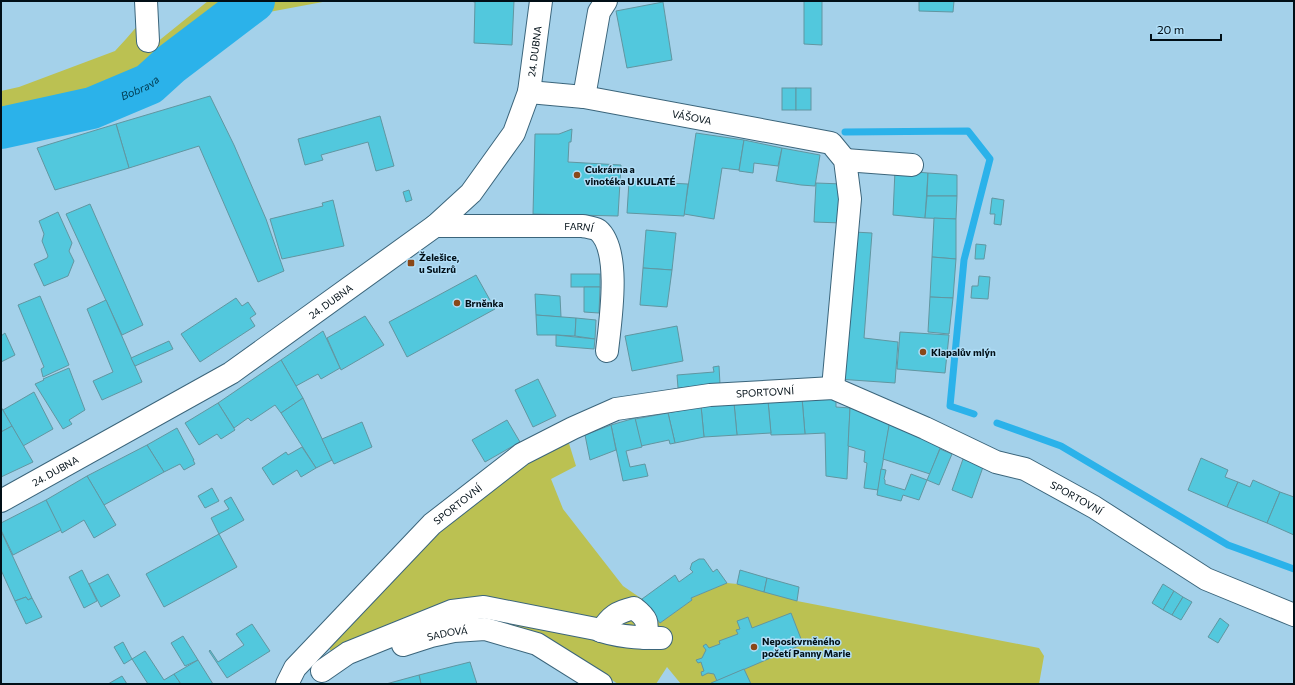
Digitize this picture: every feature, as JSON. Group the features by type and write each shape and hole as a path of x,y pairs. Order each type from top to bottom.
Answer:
{"street":[{"path":"146,1 148,41"},
{"name":"24. DUBNA","path":"1,501 231,372 435,226 471,193 514,133 529,92 541,1"},
{"path":"584,97 599,12 606,1"},
{"name":"VÁŠOVA","path":"529,92 584,97 830,143 846,160"},
{"path":"832,388 850,199 846,160 912,165"},
{"name":"FARNÍ","path":"435,226 583,226 597,230 605,240 610,253 613,301 607,351"},
{"name":"SPORTOVNÍ","path":"286,684 295,668 432,524 522,454 573,428 616,409 710,394 832,388 925,428 996,462 1025,469 1094,507 1206,579 1294,615"},
{"path":"322,671 348,653 452,611 484,607 596,629 614,635 653,638"},
{"name":"SADOVÁ","path":"286,684 431,636 454,631 484,629 537,644 601,684"}],"green space":[{"path":"208,1 328,1 269,12 119,118 1,146 1,91 19,87 115,51 139,24 151,47"},
{"path":"567,437 576,466 551,479 563,509 623,586 642,599 660,623 692,600 691,598 727,583 737,584 797,601 1039,648 1044,656 1039,684 681,684 667,667 656,684 618,684 554,642 482,622 331,651 328,647 453,515 517,464"}],"building":[{"path":"470,1 514,1 512,45 474,43 475,2"},
{"path":"804,1 822,1 822,45 804,44"},
{"path":"919,1 954,1 953,12 919,11"},
{"path":"663,2 672,60 627,68 616,11"},
{"path":"782,88 796,88 796,110 782,110"},
{"path":"796,88 811,88 811,110 796,110"},
{"path":"210,96 234,145 266,219 284,271 258,282 199,146 129,168 116,124"},
{"path":"380,116 394,166 376,171 368,142 321,155 323,160 305,165 298,139"},
{"path":"116,124 129,168 55,190 37,148"},
{"name":"Cukrárna a vinotéka U KULATÉ","path":"572,129 571,142 569,142 568,162 621,165 618,216 533,214 535,134 559,134"},
{"path":"696,133 744,140 739,170 722,168 714,219 684,214"},
{"path":"744,140 782,148 778,166 754,163 753,173 739,171"},
{"path":"782,148 820,155 815,186 776,181"},
{"path":"895,170 928,173 925,218 893,215"},
{"path":"928,173 957,175 957,196 927,196"},
{"path":"629,181 688,184 684,216 627,213"},
{"path":"816,183 843,184 841,223 814,222"},
{"path":"409,190 412,200 406,202 403,192"},
{"path":"927,196 957,196 956,219 925,218"},
{"path":"992,198 1004,200 1001,225 994,224 995,214 990,214"},
{"path":"333,200 344,246 282,259 270,219 323,206 322,203"},
{"path":"90,204 143,325 122,335 66,214"},
{"path":"58,212 72,243 69,251 74,261 68,276 44,286 34,264 47,258 48,256 42,241 44,234 39,221"},
{"path":"934,218 956,219 956,259 932,257"},
{"path":"646,230 676,233 672,270 643,268"},
{"path":"854,232 872,233 864,338 898,342 895,383 838,379"},
{"path":"976,244 986,245 984,259 975,259"},
{"path":"932,257 956,259 953,298 930,297"},
{"path":"643,268 672,270 667,307 640,305"},
{"path":"571,274 600,274 600,287 571,287"},
{"path":"476,275 495,309 407,357 389,322"},
{"path":"979,276 990,277 988,299 971,298 972,286 978,286"},
{"path":"584,287 600,287 599,313 584,312"},
{"path":"535,294 560,296 561,317 536,315"},
{"path":"40,296 69,365 43,377 41,369 44,367 18,305"},
{"path":"930,297 953,298 949,334 928,332"},
{"path":"236,298 242,306 248,302 256,314 250,318 255,326 200,362 181,334"},
{"path":"106,300 142,382 102,400 93,381 113,372 87,309"},
{"path":"536,315 576,318 575,336 537,335"},
{"path":"365,316 384,345 341,370 327,338"},
{"path":"576,318 596,320 595,339 575,336"},
{"path":"677,326 683,361 632,371 625,336"},
{"path":"323,331 340,368 321,379 318,374 296,386 281,360"},
{"name":"Klapalův mlýn","path":"900,332 949,335 945,373 897,369"},
{"path":"5,333 15,355 1,362 1,336"},
{"path":"556,335 595,339 594,349 556,346"},
{"path":"169,341 173,349 135,366 131,358"},
{"path":"281,360 303,398 281,413 275,405 251,421 248,418 234,428 218,403"},
{"path":"719,366 720,384 678,388 677,375 714,372 713,367"},
{"path":"69,368 85,410 69,420 72,424 63,429 35,384"},
{"path":"538,379 556,416 533,427 515,390"},
{"path":"34,392 53,429 23,446 3,410"},
{"path":"831,396 836,402 836,407 850,408 847,479 826,476 825,433 805,434 802,398"},
{"path":"303,398 332,460 316,468 281,413"},
{"path":"802,398 805,434 771,435 768,401"},
{"path":"768,401 771,433 737,435 734,403"},
{"path":"218,403 235,430 221,439 217,434 199,445 185,423"},
{"path":"734,403 737,435 704,437 701,406"},
{"path":"701,406 704,437 675,443 668,413"},
{"path":"1,407 12,426 1,432"},
{"path":"850,408 890,421 878,490 864,488 867,463 864,462 865,451 848,446"},
{"path":"668,413 675,443 670,444 669,440 641,446 635,419"},
{"path":"635,418 642,447 626,451 630,467 645,464 648,476 623,481 611,425"},
{"path":"507,420 520,442 485,462 472,440"},
{"path":"890,420 942,443 930,474 883,459"},
{"path":"362,422 372,447 334,464 322,439"},
{"path":"611,425 616,450 590,460 585,435"},
{"path":"12,426 33,462 1,477 1,432"},
{"path":"177,428 195,464 184,470 180,464 164,472 147,445"},
{"path":"147,445 164,472 104,505 87,476"},
{"path":"302,447 316,468 301,477 297,470 273,485 262,468 286,452 288,455"},
{"path":"940,449 952,454 939,485 927,480"},
{"path":"1201,458 1228,470 1225,477 1238,482 1227,507 1188,490"},
{"path":"963,459 983,467 972,498 952,490"},
{"path":"881,469 886,470 884,479 885,484 905,490 911,474 927,480 919,500 903,495 901,501 877,495"},
{"path":"87,476 116,525 94,538 84,520 62,533 46,500"},
{"path":"1253,480 1280,492 1267,523 1227,507 1238,482 1250,487"},
{"path":"212,488 219,501 205,508 198,496"},
{"path":"1280,492 1294,497 1294,535 1267,523"},
{"path":"231,497 244,520 219,534 211,518 229,509 224,501"},
{"path":"46,500 61,530 13,555 1,530 1,523"},
{"path":"1,531 32,598 28,600 26,597 15,601 1,570"},
{"path":"219,534 237,567 164,607 146,574"},
{"path":"699,559 704,559 713,572 717,569 727,583 691,598 692,600 660,623 642,599 675,575 679,582 693,572 690,569 692,563"},
{"path":"82,570 97,601 84,608 69,577"},
{"path":"740,570 767,578 764,592 737,584"},
{"path":"108,574 120,596 101,607 89,584"},
{"path":"767,578 799,587 797,601 764,592"},
{"path":"1163,584 1174,591 1163,610 1152,603"},
{"path":"1174,591 1183,597 1172,615 1163,610"},
{"path":"26,597 28,600 32,598 42,617 26,624 15,601"},
{"path":"1183,597 1192,602 1181,620 1172,615"},
{"name":"Neposkvrněného početí Panny Marie","path":"791,613 803,644 717,681 714,674 708,673 702,676 701,672 704,671 701,662 698,663 696,660 702,658 706,650 703,646 706,644 709,648 720,644 719,641 738,634 736,630 740,629 737,621 748,617 752,628"},
{"path":"1220,618 1229,625 1218,643 1208,637"},
{"path":"252,624 270,651 227,678 209,651 210,650 218,662 244,645 236,634"},
{"path":"183,636 198,660 185,666 171,643"},
{"path":"123,642 132,659 124,664 114,647"},
{"path":"145,651 164,680 174,674 181,684 148,684 132,659"},
{"path":"198,660 213,684 181,684 174,674"},
{"path":"470,662 477,684 421,684 419,675"},
{"path":"744,669 751,684 711,683"},
{"path":"419,675 421,684 386,684"},
{"path":"122,676 127,684 108,684"}],"waterway":[{"name":"Bobrava","path":"1,128 92,108 149,84 171,64 254,1"},
{"path":"845,132 968,131 990,159 964,260 950,406 974,414"},
{"path":"997,423 1061,446 1228,545 1294,569"}],"place":[{"name":"Cukrárna a vinotéka U KULATÉ","path":"577,175"},
{"name":"Želešice, u Sulzrů","path":"411,263"},
{"name":"Brněnka","path":"457,303"},
{"name":"Klapalův mlýn","path":"923,352"},
{"name":"Neposkvrněného početí Panny Marie","path":"754,647"}]}
